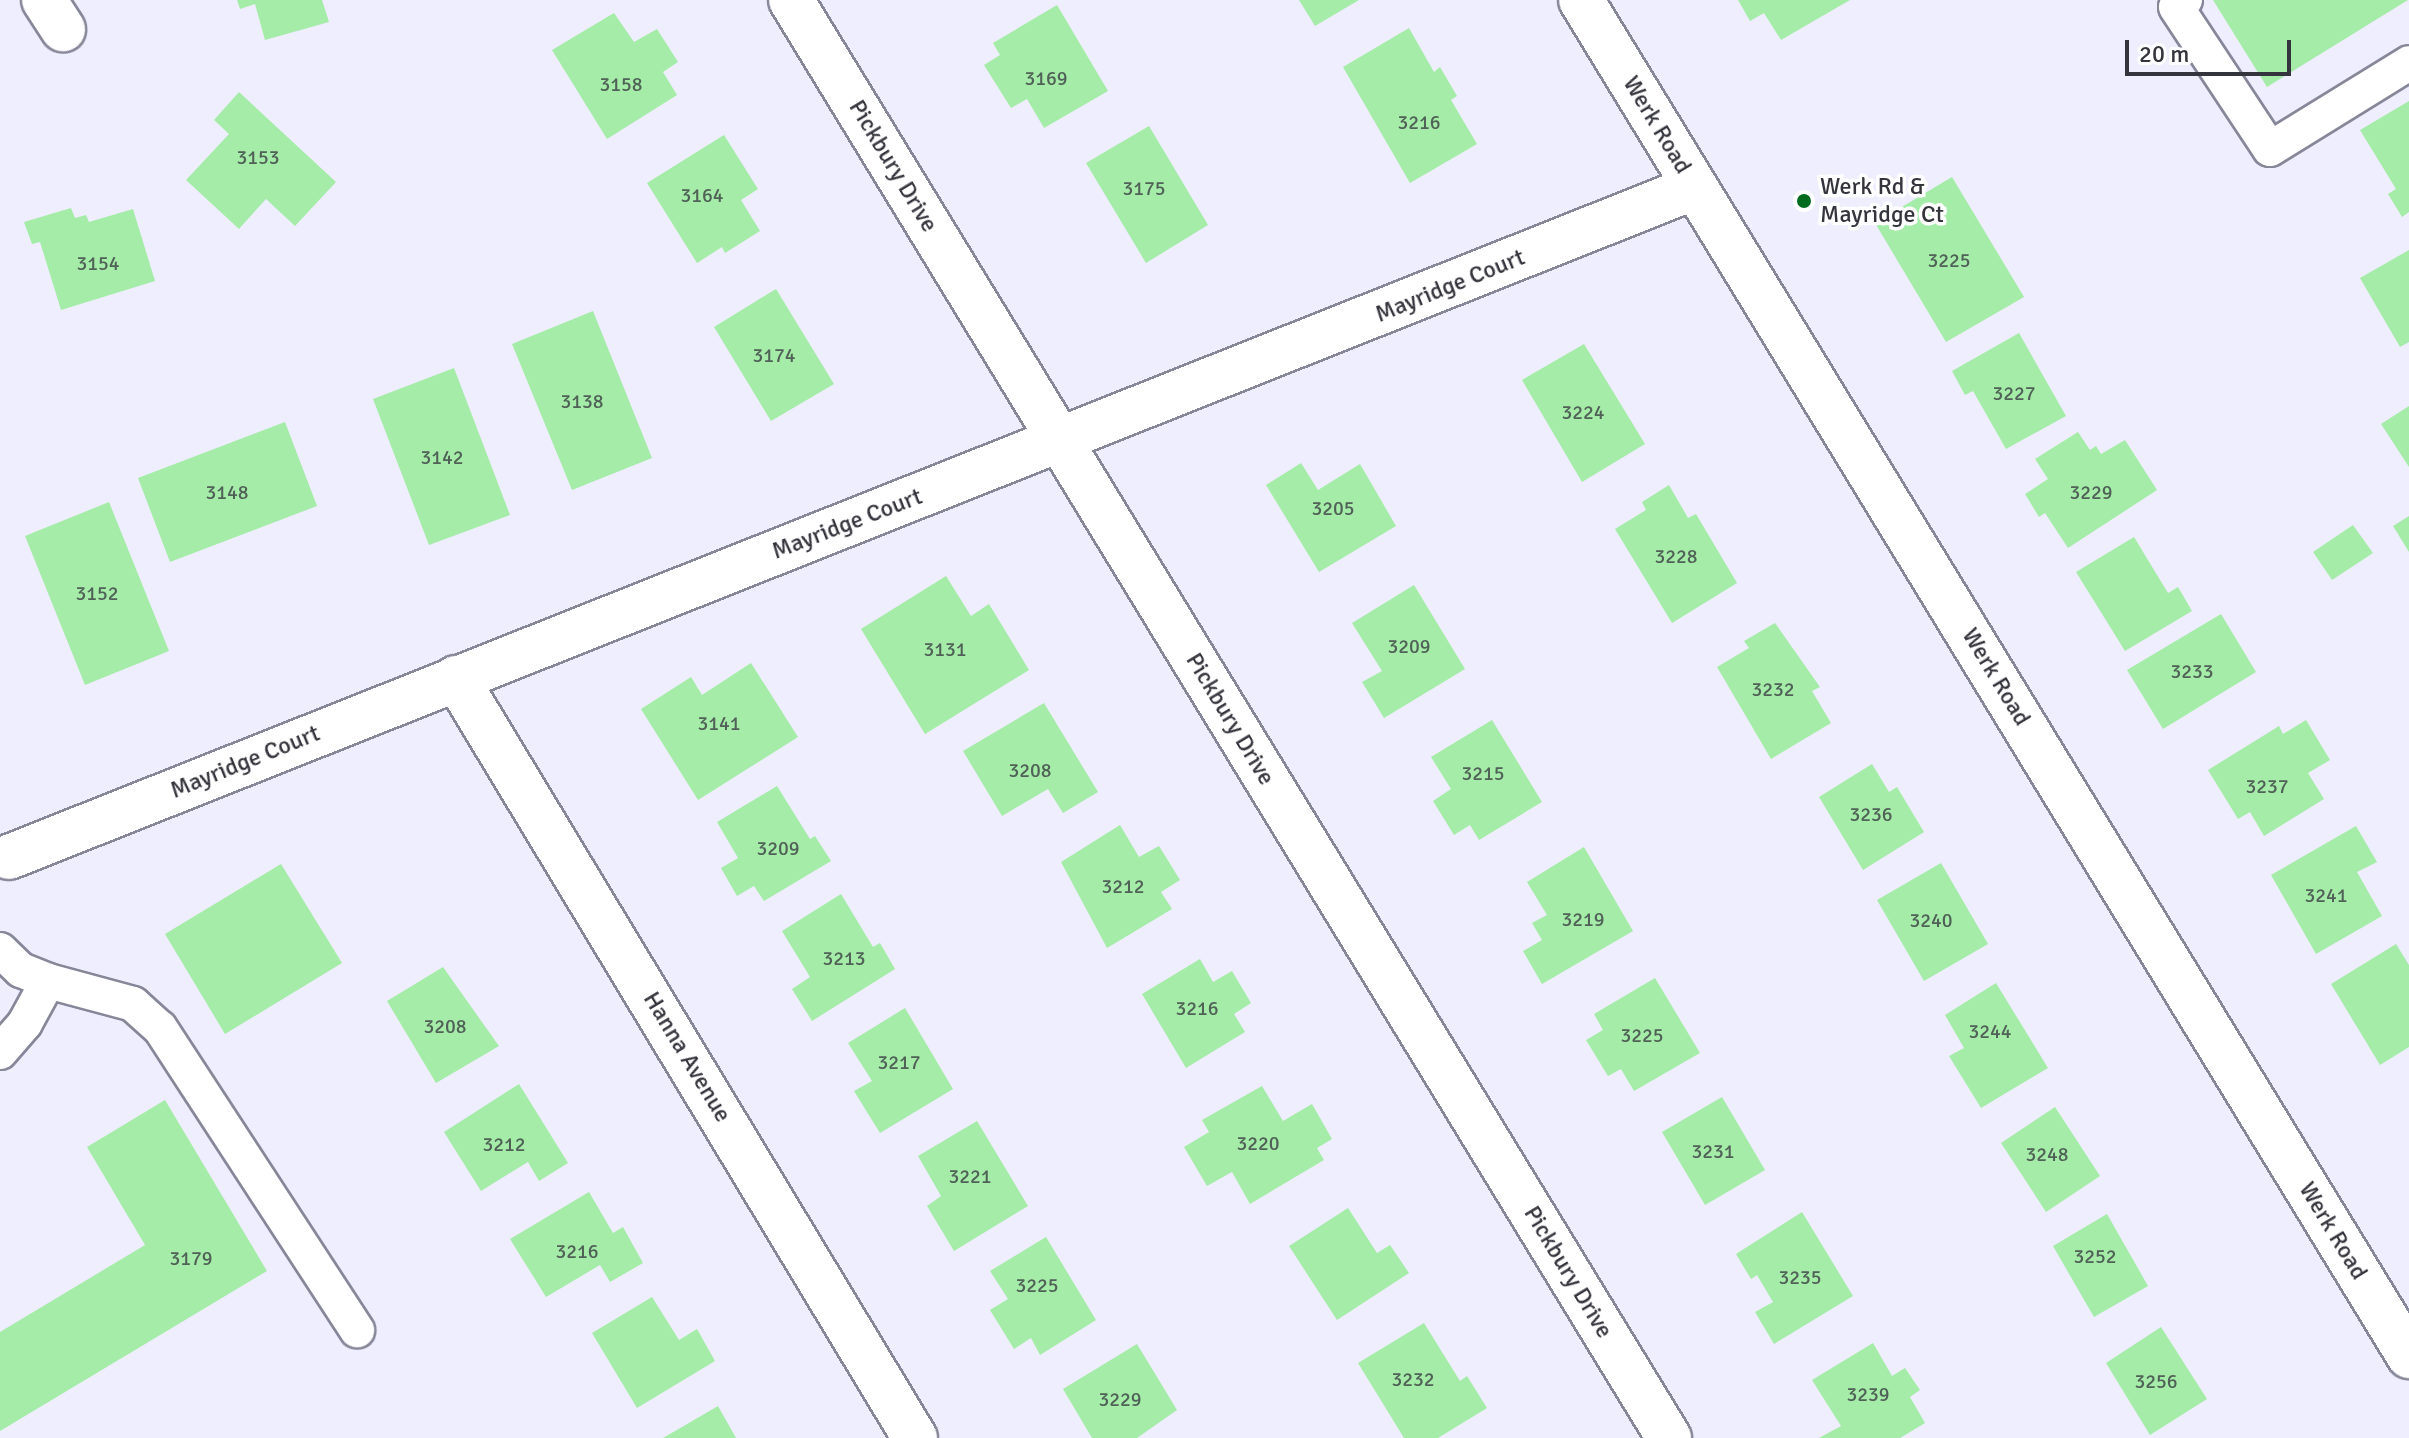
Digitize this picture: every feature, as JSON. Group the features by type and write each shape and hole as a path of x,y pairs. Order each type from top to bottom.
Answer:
{"street":[{"name":"Pickbury Drive","path":"791,0 1669,1438"},
{"name":"Werk Road","path":"1581,0 2409,1356"},
{"name":"Mayridge Court","path":"4,859 1695,187"},
{"name":"Hanna Avenue","path":"456,678 915,1438"}],"lane":[{"path":"2185,0 2176,7 2270,149 2409,63"},
{"path":"0,950 21,970 48,981 110,994 133,1004 160,1028 357,1330"},
{"path":"0,1052 25,1023 48,981"}],"building":[{"path":"237,0 322,0 329,22 265,40 255,4 240,9"},
{"path":"1299,0 1359,0 1315,26"},
{"path":"1738,0 1850,0 1781,40 1764,13 1750,21"},
{"path":"2213,0 2408,0 2267,87"},
{"path":"1057,5 1108,91 1044,128 1027,99 1011,108 984,65 1000,55 993,43"},
{"path":"614,13 634,42 657,29 678,62 663,72 677,95 607,139 552,50"},
{"path":"1409,28 1434,72 1440,67 1457,96 1451,100 1477,144 1410,183 1343,67"},
{"path":"239,92 336,182 295,226 266,199 239,229 186,180 229,134 214,120"},
{"path":"2409,101 2409,212 2402,217 2388,194 2396,189 2360,130"},
{"path":"1149,126 1208,225 1146,263 1086,163"},
{"path":"724,135 758,189 741,200 760,231 725,253 722,247 697,263 647,183"},
{"path":"1952,177 2024,297 1946,342 1875,223"},
{"path":"71,208 75,218 86,215 89,222 133,209 155,281 61,310 40,242 32,244 24,222"},
{"path":"2409,250 2409,342 2400,347 2360,278"},
{"path":"776,289 834,384 771,421 714,327"},
{"path":"593,311 652,458 572,490 512,344"},
{"path":"2019,333 2066,416 2006,449 1973,391 1965,395 1952,371"},
{"path":"1584,344 1645,444 1582,482 1522,380"},
{"path":"454,368 510,515 429,545 373,399"},
{"path":"2409,406 2409,467 2381,424"},
{"path":"285,422 317,506 170,562 138,478"},
{"path":"2078,432 2090,450 2096,446 2101,454 2125,440 2157,490 2068,548 2045,513 2039,517 2025,494 2048,479 2035,459"},
{"path":"1301,463 1318,490 1360,464 1396,526 1319,572 1266,485"},
{"path":"1669,485 1688,518 1696,514 1737,583 1672,623 1615,529 1646,510 1642,502"},
{"path":"109,502 169,651 85,685 25,536"},
{"path":"2409,516 2409,552 2393,526"},
{"path":"2353,525 2373,553 2332,580 2313,552"},
{"path":"2134,537 2168,593 2178,587 2192,611 2125,651 2076,572"},
{"path":"946,576 971,616 989,604 1029,670 925,734 861,629"},
{"path":"1414,585 1465,669 1384,718 1362,682 1382,671 1352,623"},
{"path":"2221,614 2256,672 2163,729 2127,670"},
{"path":"1775,623 1820,687 1812,691 1831,723 1771,759 1717,667 1749,648 1744,641"},
{"path":"751,663 798,737 698,800 641,709 691,677 702,695"},
{"path":"1044,703 1098,792 1063,813 1048,789 1002,816 963,751"},
{"path":"1492,720 1542,802 1479,840 1470,825 1454,835 1433,801 1451,789 1431,757"},
{"path":"2306,720 2330,760 2308,773 2324,799 2264,836 2250,812 2238,819 2208,770 2279,726 2283,734"},
{"path":"1872,764 1889,792 1897,787 1924,832 1863,870 1819,797"},
{"path":"777,786 810,839 815,836 831,861 764,901 754,886 737,896 721,868 738,858 717,822"},
{"path":"1120,825 1139,857 1159,846 1180,880 1161,892 1172,909 1107,948 1061,862"},
{"path":"2356,826 2377,862 2357,872 2382,916 2316,954 2271,875"},
{"path":"1584,847 1633,931 1542,984 1523,951 1542,940 1532,923 1547,915 1527,882"},
{"path":"1941,863 1988,944 1924,981 1877,900"},
{"path":"281,864 342,963 225,1034 165,934"},
{"path":"841,894 873,947 880,943 895,969 812,1021 792,989 810,977 782,931"},
{"path":"2396,944 2409,965 2409,1047 2380,1065 2331,984"},
{"path":"1200,959 1213,982 1232,971 1251,1003 1234,1014 1245,1032 1186,1068 1142,994"},
{"path":"443,967 499,1046 436,1083 387,1001"},
{"path":"1655,978 1700,1053 1634,1091 1621,1069 1608,1076 1586,1040 1603,1030 1594,1014"},
{"path":"1996,983 2048,1068 1981,1108 1949,1056 1964,1048 1945,1015"},
{"path":"905,1008 953,1089 880,1133 854,1091 872,1081 848,1043"},
{"path":"519,1084 568,1163 539,1181 528,1162 481,1191 444,1132"},
{"path":"1262,1086 1283,1121 1312,1104 1332,1139 1317,1148 1324,1160 1250,1204 1232,1172 1207,1186 1184,1147 1209,1132 1202,1120"},
{"path":"1722,1097 1765,1170 1705,1205 1662,1132"},
{"path":"165,1100 267,1271 0,1431 0,1332 145,1245 87,1147"},
{"path":"2055,1107 2100,1176 2046,1212 2001,1143"},
{"path":"977,1121 1028,1206 954,1251 927,1206 941,1196 918,1156"},
{"path":"589,1192 613,1233 623,1227 643,1263 610,1282 600,1265 546,1297 510,1239"},
{"path":"1348,1208 1377,1253 1390,1245 1409,1273 1337,1320 1289,1246"},
{"path":"1802,1212 1853,1296 1774,1344 1755,1312 1773,1302 1757,1275 1751,1279 1736,1254"},
{"path":"2107,1214 2148,1286 2094,1317 2053,1246"},
{"path":"1046,1237 1096,1320 1040,1355 1031,1338 1014,1349 990,1310 1008,1299 990,1271"},
{"path":"652,1297 679,1340 697,1329 715,1361 637,1408 592,1333"},
{"path":"1424,1323 1460,1381 1467,1376 1487,1408 1438,1438 1404,1438 1358,1363"},
{"path":"2161,1327 2207,1399 2150,1435 2106,1363"},
{"path":"1873,1343 1892,1376 1905,1368 1920,1390 1910,1397 1925,1423 1900,1438 1819,1438 1841,1426 1812,1380"},
{"path":"1137,1344 1177,1410 1137,1438 1092,1438 1063,1389"},
{"path":"718,1406 736,1438 663,1438"}],"place":[{"name":"Werk Rd & Mayridge Ct","path":"1804,201"}]}
